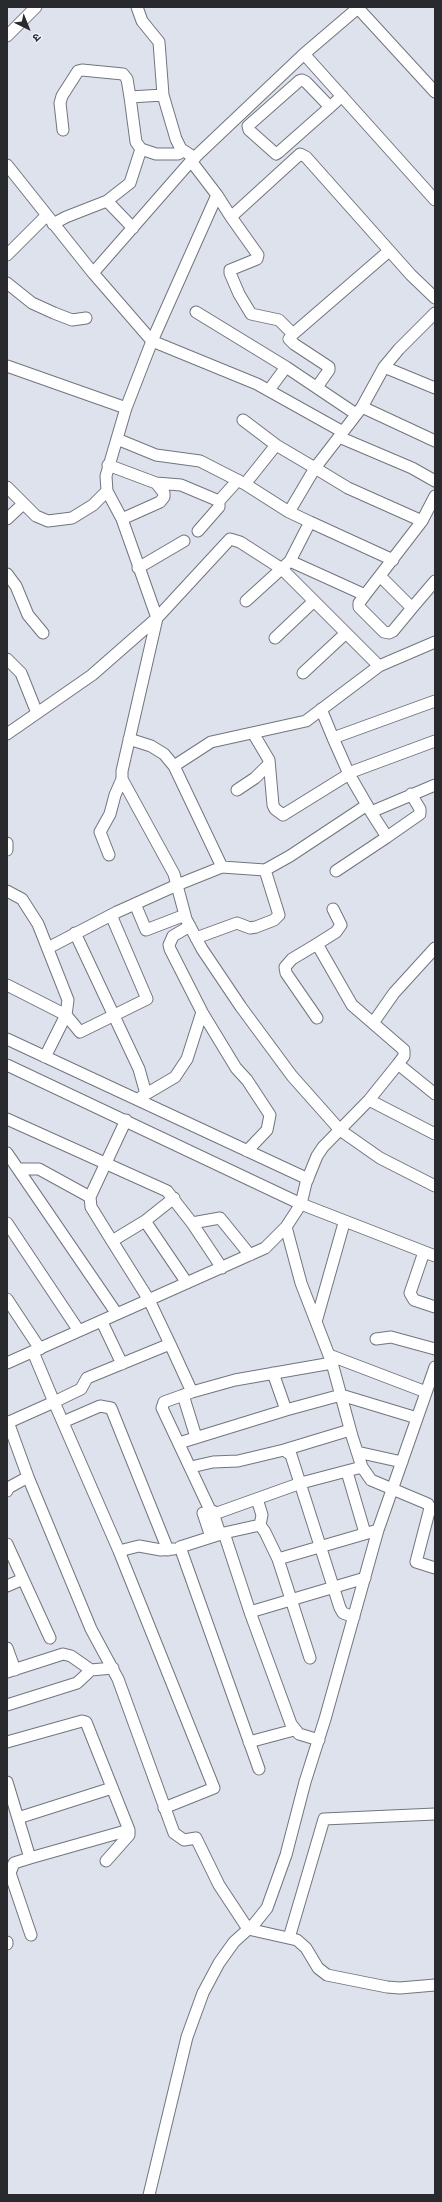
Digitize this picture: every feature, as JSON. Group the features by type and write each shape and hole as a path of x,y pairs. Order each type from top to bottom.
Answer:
{"street":[{"path":"7,36 36,7"},
{"path":"93,273 193,159 304,54 358,7 435,92"},
{"path":"135,8 142,21 159,42 163,95 176,139 183,151 193,159 258,256 257,259 230,270 239,294 251,314 282,321 293,334"},
{"path":"304,54 435,200"},
{"path":"62,130 60,103 62,96 78,71 82,70 123,74 127,79 136,142 141,149 156,154 178,154 183,151"},
{"path":"330,107 306,82 302,80 298,81 248,126 249,130 276,154 330,107 342,96"},
{"path":"130,97 163,95"},
{"path":"7,255 50,220 66,217 107,201 130,183 141,149"},
{"path":"231,217 300,154 306,157 390,251 435,298"},
{"path":"7,165 93,273 152,341 268,390 341,434 412,468 435,481"},
{"path":"109,855 100,832 110,814 115,795 122,779 122,771 129,738 157,618 138,568 122,519 107,491 106,476 126,408 152,341 217,196"},
{"path":"107,201 133,228"},
{"path":"317,388 330,370 329,367 289,339 390,251"},
{"path":"7,283 32,303 54,313 72,320 86,318"},
{"path":"196,312 286,367 317,388 359,411 435,441"},
{"path":"289,512 314,468 359,411 384,368 398,349 435,314"},
{"path":"7,366 126,408"},
{"path":"268,390 286,367"},
{"path":"384,368 435,388"},
{"path":"243,420 276,445 348,488 422,521"},
{"path":"117,439 156,455 200,460 241,482 289,512 393,560"},
{"path":"198,531 219,507 219,501 241,482 276,445"},
{"path":"108,465 156,483 181,485 219,501"},
{"path":"122,519 160,502 164,497 164,493 156,483"},
{"path":"7,487 36,516 48,521 72,518 93,505 107,491"},
{"path":"435,496 422,521 359,603 359,607 384,632 389,633 393,631 435,581"},
{"path":"7,519 23,504"},
{"path":"246,601 286,565 310,522"},
{"path":"7,734 92,675 157,618 230,539 240,542 286,565 365,595"},
{"path":"138,568 184,541"},
{"path":"286,565 314,601 379,666"},
{"path":"7,574 16,586 28,614 43,633"},
{"path":"380,576 412,608"},
{"path":"275,638 314,601"},
{"path":"303,673 346,633"},
{"path":"174,766 211,742 306,721 379,666 435,642"},
{"path":"7,659 21,673 37,713"},
{"path":"333,738 435,701"},
{"path":"321,710 349,774 387,837"},
{"path":"253,733 266,755 269,764 273,805 282,815 349,774 435,740"},
{"path":"129,738 150,746 164,754 174,766 222,867"},
{"path":"237,790 254,778 269,764"},
{"path":"122,779 174,874 185,915 196,938 241,1007 292,1076 340,1130 380,1158 435,1186"},
{"path":"48,948 111,915 177,885 222,867 266,870 369,809 435,785"},
{"path":"336,871 420,814 420,809 411,794"},
{"path":"7,843 7,850"},
{"path":"196,938 237,923 250,928 274,920 279,915 266,870"},
{"path":"7,891 22,899 38,924 68,1000 66,1015 45,1057"},
{"path":"135,904 146,930 185,915"},
{"path":"317,1018 286,973 285,967 292,959 336,932 341,925 333,909"},
{"path":"7,985 66,1015 80,1032 147,999 111,915"},
{"path":"190,926 173,936 169,945 186,983 202,1012 236,1068 247,1080 270,1115 267,1130 247,1151"},
{"path":"75,933 139,1069 141,1097"},
{"path":"7,1363 102,1322 265,1248 286,1227 323,1147 369,1100 404,1056 404,1050 352,1005 317,944"},
{"path":"373,1023 394,993 435,948"},
{"path":"141,1097 175,1077 187,1059 202,1012"},
{"path":"7,1039 45,1057 141,1097 247,1151 304,1190 344,1222 435,1256"},
{"path":"398,1064 435,1094"},
{"path":"7,1065 126,1120 304,1190"},
{"path":"369,1100 435,1134"},
{"path":"7,1119 167,1191 174,1198 192,1223 222,1268"},
{"path":"126,1120 90,1197 91,1207 149,1300 170,1344 187,1393 196,1437"},
{"path":"7,1153 117,1314"},
{"path":"18,1169 39,1169 90,1197"},
{"path":"112,1241 145,1221 174,1198"},
{"path":"192,1223 220,1218 250,1255"},
{"path":"145,1221 187,1283"},
{"path":"316,1322 344,1222"},
{"path":"7,1223 79,1331"},
{"path":"286,1227 294,1262 330,1359 362,1467 372,1480 393,1489 432,1502 416,1562 435,1568"},
{"path":"424,1252 410,1294 414,1300 435,1307"},
{"path":"7,1299 36,1350 54,1402 119,1551 214,1788 164,1808"},
{"path":"102,1322 122,1364"},
{"path":"376,1339 391,1337 435,1349"},
{"path":"170,1344 87,1378 81,1389 8,1423 28,1477 91,1629 113,1668 174,1833 179,1838 184,1840 196,1838 219,1885 248,1929 290,1938 302,1943 318,1968 328,1975 387,1987 400,1988 435,1985"},
{"path":"319,1740 299,1734 294,1730 288,1719 250,1612 208,1513 191,1467 162,1405 187,1393 235,1380 273,1373 330,1359 426,1392"},
{"path":"149,2195 188,2037 203,1993 219,1963 234,1942 262,1916 272,1895 286,1855 305,1782 319,1740 378,1530 435,1367"},
{"path":"273,1373 286,1410"},
{"path":"179,1443 286,1410 341,1395 417,1418"},
{"path":"63,1422 100,1406 111,1408 168,1550"},
{"path":"191,1467 213,1462 238,1461 284,1450 350,1430"},
{"path":"284,1450 291,1455 333,1587 343,1613 354,1618"},
{"path":"357,1452 402,1462"},
{"path":"208,1513 257,1499 301,1483 348,1472 362,1467"},
{"path":"348,1472 365,1533"},
{"path":"7,1491 8,1488 28,1477"},
{"path":"257,1499 262,1515 260,1526"},
{"path":"119,1551 139,1546 168,1550 218,1535 260,1526"},
{"path":"260,1526 266,1532 278,1559 310,1658"},
{"path":"278,1559 378,1530"},
{"path":"7,1544 50,1638"},
{"path":"180,1547 259,1769"},
{"path":"250,1612 365,1578"},
{"path":"7,1586 23,1579"},
{"path":"7,1648 11,1671 62,1654 71,1656 91,1670"},
{"path":"7,1705 77,1683 91,1670 113,1668"},
{"path":"7,1742 82,1721 86,1722 129,1830 128,1835 106,1861"},
{"path":"249,1742 294,1730"},
{"path":"7,1782 30,1858"},
{"path":"18,1818 112,1788"},
{"path":"290,1938 324,1819 435,1814"},
{"path":"30,1935 10,1873 14,1863 129,1830"}]}
